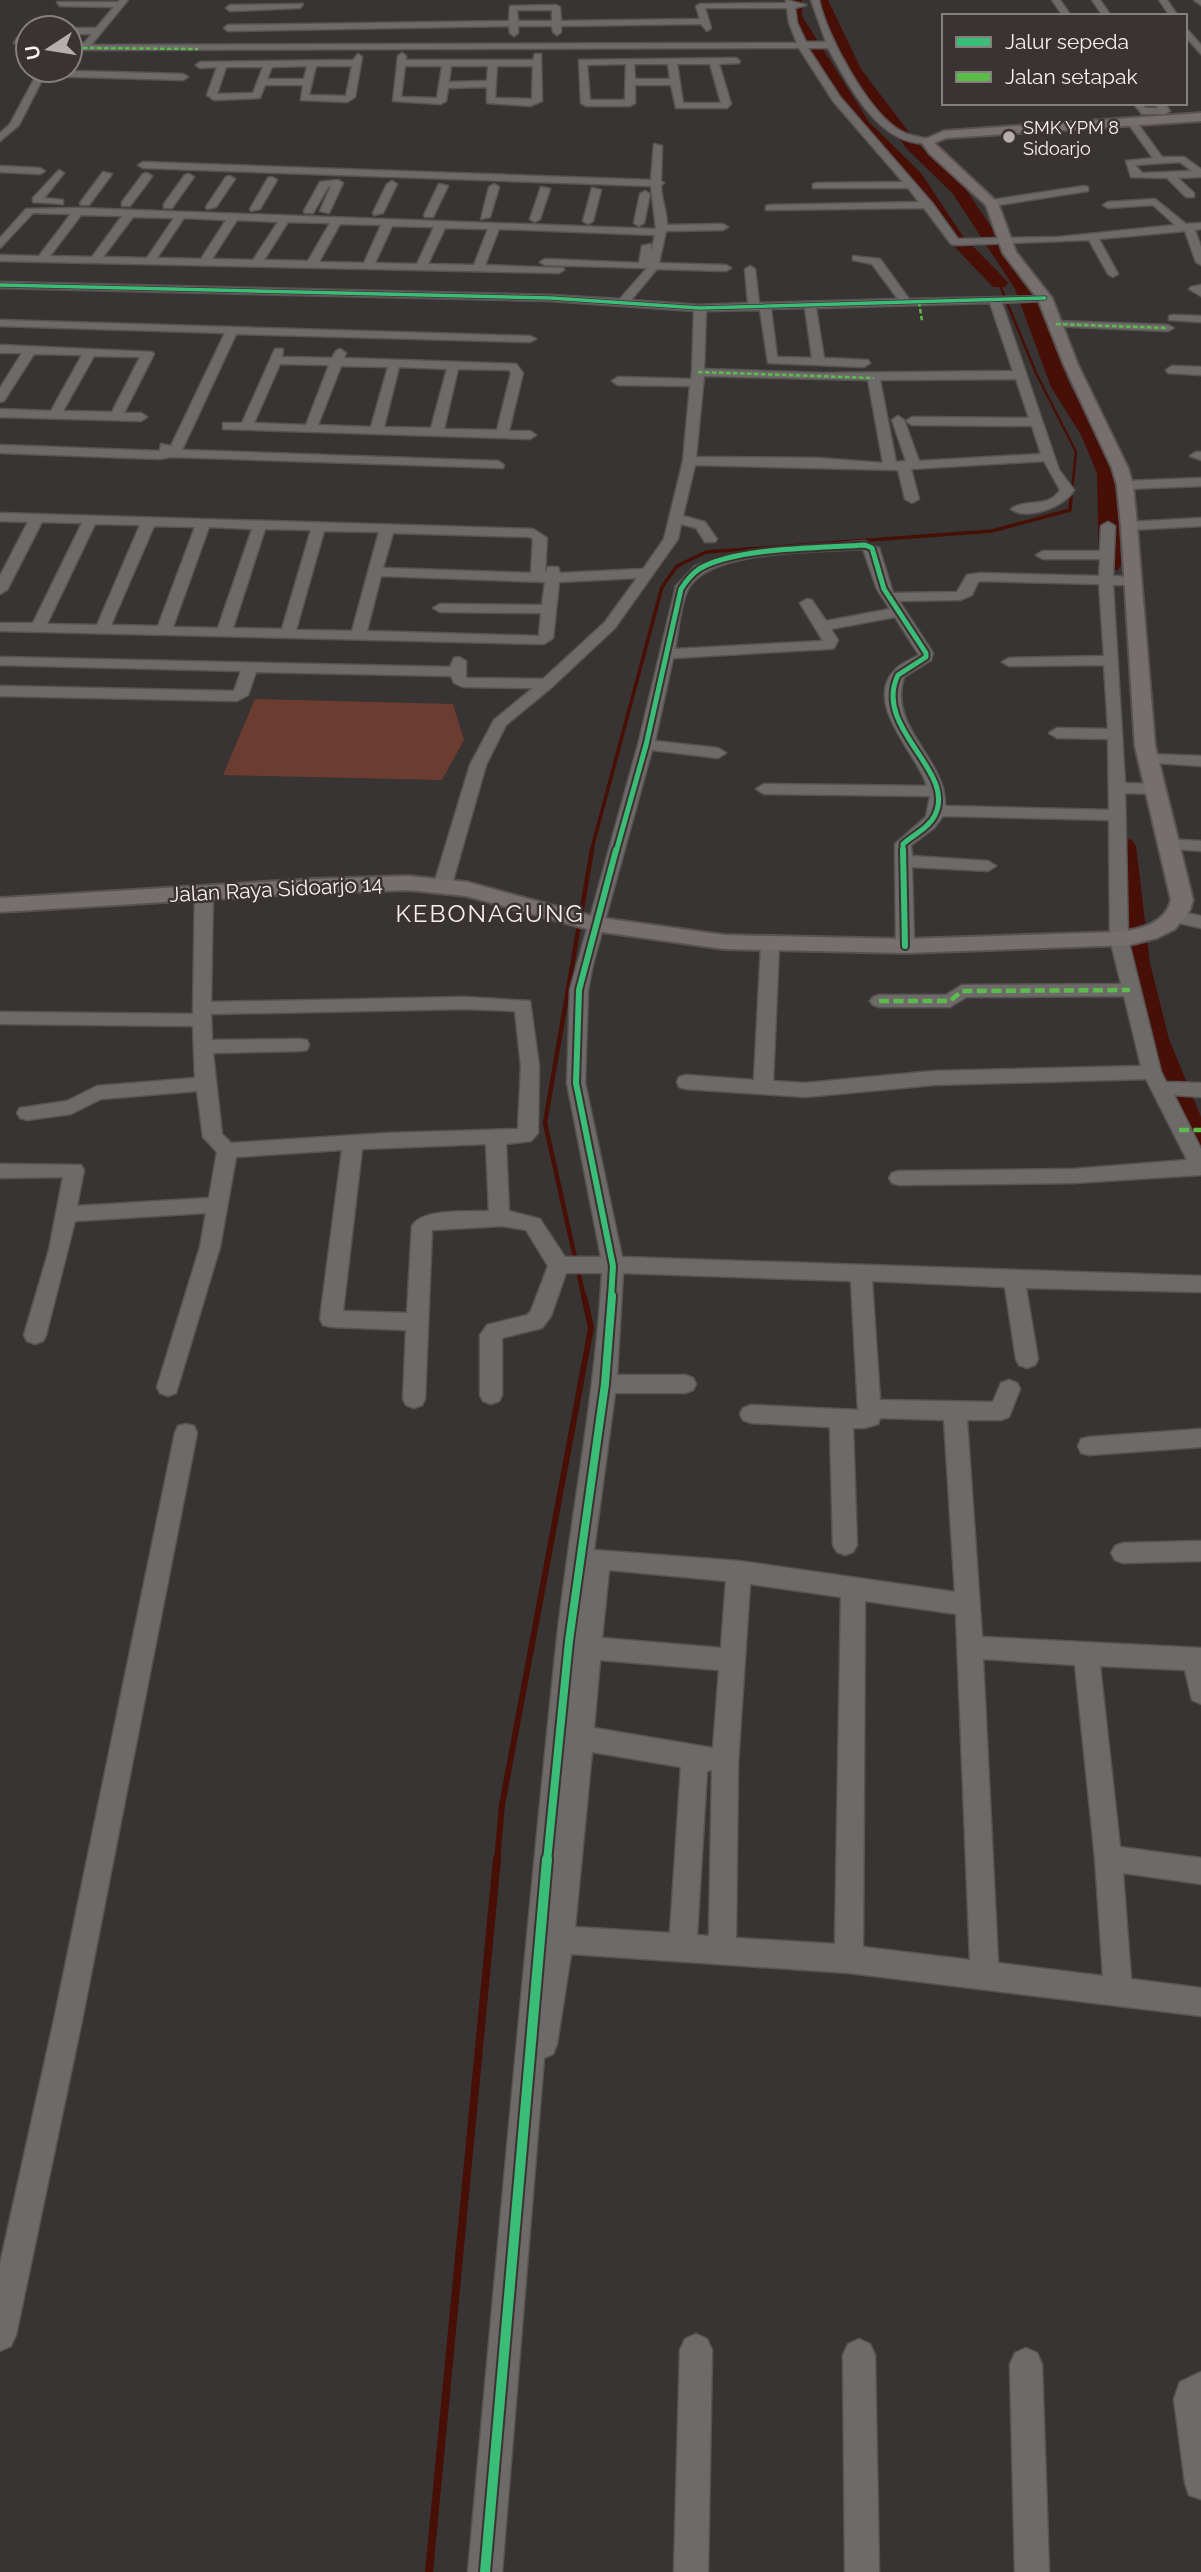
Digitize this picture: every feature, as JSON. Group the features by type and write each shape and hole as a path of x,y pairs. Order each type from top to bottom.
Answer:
{"main road":[{"path":"919,139 1132,122 1158,112 1201,117"},
{"path":"919,139 992,203 1001,243 1042,298 1120,468 1125,485 1129,527 1118,580 1120,649 1148,760 1149,789 1182,900 1177,917 1163,927 1130,937"},
{"name":"Jalan Raya Sidoarjo 14","path":"0,905 389,883 443,884 590,923 700,940 770,945 905,946 1130,937"}],"street":[{"path":"60,5 122,3"},
{"path":"84,47 122,3"},
{"path":"224,41 231,12 259,3 300,6"},
{"path":"791,3 804,45 858,124 928,205 953,240 960,243 1001,243 1201,226"},
{"path":"709,37 700,6 812,3 827,45 892,130 919,139"},
{"path":"514,28 513,8 556,7 557,28"},
{"path":"469,10 471,62"},
{"path":"423,47 425,14"},
{"path":"273,41 280,15"},
{"path":"324,32 327,15"},
{"path":"228,29 324,32 373,24 557,28 600,23 646,26 658,31 657,21 704,21"},
{"path":"371,40 373,24"},
{"path":"646,26 651,61"},
{"path":"84,31 100,31"},
{"path":"1187,33 1201,51"},
{"path":"84,44 198,49 827,45"},
{"path":"289,64 297,48"},
{"path":"185,89 198,49"},
{"path":"447,63 441,101 397,100 401,60 447,63 538,59 536,102 492,102 493,62"},
{"path":"629,62 630,103 587,104 582,59 629,62 736,61"},
{"path":"200,65 312,64 357,60 350,97 304,98 312,64"},
{"path":"672,61 680,106 726,106 714,61"},
{"path":"222,65 212,96 255,97 268,64"},
{"path":"84,75 183,77"},
{"path":"262,82 307,82"},
{"path":"629,82 675,82"},
{"path":"0,138 22,110 35,84"},
{"path":"444,85 491,84"},
{"path":"1138,105 1142,111 1158,112"},
{"path":"11,110 22,110"},
{"path":"1132,122 1159,160"},
{"path":"624,301 654,265 662,211 656,200 659,183 657,146"},
{"path":"1185,160 1201,174 1138,176 1129,163 1185,160"},
{"path":"0,169 40,172"},
{"path":"95,260 128,208 145,170 659,183"},
{"path":"59,173 37,201 82,207"},
{"path":"43,258 107,174"},
{"path":"1171,176 1190,195"},
{"path":"168,206 189,177"},
{"path":"211,207 230,179"},
{"path":"255,209 272,180"},
{"path":"309,211 324,184 338,183 325,211"},
{"path":"378,213 391,184"},
{"path":"817,186 911,185"},
{"path":"429,215 443,186"},
{"path":"485,217 494,187"},
{"path":"535,219 545,189"},
{"path":"992,203 1084,189"},
{"path":"588,221 596,190"},
{"path":"639,223 645,194"},
{"path":"1108,205 1155,202 1186,228 1201,262"},
{"path":"770,208 928,205"},
{"path":"0,245 30,211 82,207 211,207 485,217 639,223 658,229"},
{"path":"128,208 181,215 495,226 543,239 593,247 643,266 658,229"},
{"path":"150,261 181,215"},
{"path":"205,262 234,216"},
{"path":"257,263 285,218"},
{"path":"312,264 337,220"},
{"path":"368,265 388,222"},
{"path":"421,267 441,224"},
{"path":"478,268 495,226"},
{"path":"556,280 593,247 658,229 723,227"},
{"path":"1093,237 1113,274"},
{"path":"535,265 543,239"},
{"path":"0,258 478,268 535,265 556,280"},
{"path":"857,258 876,261 913,302 922,321"},
{"path":"654,265 726,268"},
{"path":"750,269 771,358 777,361 864,363"},
{"path":"0,285 556,280 624,301 700,308 1042,298"},
{"path":"999,300 1019,375 1053,470 1067,493 1055,503 1018,509"},
{"path":"810,305 819,362"},
{"path":"443,884 478,765 491,736 511,711 547,684 610,625 671,539 689,461 700,308"},
{"path":"1058,331 1201,319"},
{"path":"0,323 530,338"},
{"path":"0,449 178,449 188,413 227,330"},
{"path":"1058,331 1147,340"},
{"path":"116,416 148,354 157,343"},
{"path":"0,349 148,354"},
{"path":"0,398 30,350"},
{"path":"55,414 90,352"},
{"path":"247,426 277,356 338,358 394,365 512,367 516,370 502,434"},
{"path":"310,429 338,358"},
{"path":"376,459 377,429 394,365"},
{"path":"437,431 453,367"},
{"path":"1172,370 1201,371"},
{"path":"618,381 1019,375"},
{"path":"874,378 912,499"},
{"path":"0,414 141,417"},
{"path":"902,466 905,420 1038,422"},
{"path":"227,426 530,435"},
{"path":"359,459 377,429"},
{"path":"0,443 498,465"},
{"path":"689,461 902,466 1050,457"},
{"path":"1125,485 1201,482"},
{"path":"0,517 535,534 540,538 549,610 545,640 0,628"},
{"path":"0,590 37,518"},
{"path":"38,628 91,519"},
{"path":"676,519 699,523 704,526 710,539"},
{"path":"102,629 149,522"},
{"path":"164,631 204,522"},
{"path":"1129,527 1201,522"},
{"path":"224,633 260,524"},
{"path":"288,634 319,526"},
{"path":"899,1178 1073,1176 1200,1167 1191,1130 1165,1085 1130,990 1130,937 1117,788 1116,734 1120,649 1118,580 1106,555 1108,526"},
{"path":"358,636 387,529"},
{"path":"485,2572 540,1934 571,1628 605,1384 606,1266 576,1083 579,990 590,923 646,745 681,590 687,580 703,568 739,558 868,545 872,548 889,597 926,653 926,657 897,676 894,682 895,719 928,769 937,790 937,811 925,827 904,844 905,946"},
{"path":"1043,555 1106,555"},
{"path":"377,569 583,575 645,573"},
{"path":"889,597 960,596 967,592 972,578 981,577 1118,580"},
{"path":"435,638 441,603 549,610"},
{"path":"666,654 827,646 831,640 807,603"},
{"path":"824,626 900,612"},
{"path":"1009,662 1120,649"},
{"path":"0,661 250,667 458,665 459,680 463,682 547,684"},
{"path":"0,691 239,696 250,667"},
{"path":"1057,733 1116,734"},
{"path":"646,745 718,753"},
{"path":"1148,760 1197,759"},
{"path":"1117,788 1149,789"},
{"path":"764,789 937,790"},
{"path":"937,811 1118,815"},
{"path":"1167,844 1201,846"},
{"path":"903,861 988,866"},
{"path":"0,1018 202,1014 520,1003 526,1008 528,1033 528,1133 524,1136 227,1150 213,1136 205,1084 202,1014 204,893"},
{"path":"1177,917 1201,922"},
{"path":"764,1087 770,945"},
{"path":"879,1001 950,1001 962,991 1130,990"},
{"path":"203,1048 300,1045"},
{"path":"686,1082 806,1090 934,1078 1165,1085 1201,1090"},
{"path":"27,1113 77,1105 97,1093 205,1084"},
{"path":"496,1137 499,1208 503,1218"},
{"path":"353,1142 330,1315 335,1320 417,1322"},
{"path":"168,1387 210,1247 227,1150"},
{"path":"0,1171 74,1170 52,1279 35,1335"},
{"path":"67,1214 219,1205"},
{"path":"414,1399 424,1223 503,1218 533,1224 566,1265 1201,1284"},
{"path":"491,1395 491,1335 495,1331 534,1322 540,1316 566,1265"},
{"path":"751,1414 870,1417 861,1272"},
{"path":"1014,1280 1027,1359"},
{"path":"605,1384 685,1384"},
{"path":"871,1409 1001,1411 1009,1389"},
{"path":"955,1411 970,1647 985,1976"},
{"path":"841,1418 845,1545"},
{"path":"0,2335 68,2020 186,1433"},
{"path":"1089,1446 1201,1438"},
{"path":"1123,1553 1201,1551"},
{"path":"543,2044 560,1940 598,1559 739,1572 967,1605"},
{"path":"722,1950 724,1763 739,1572"},
{"path":"849,1959 853,1590"},
{"path":"970,1647 1199,1659 1201,1692"},
{"path":"591,1648 733,1660"},
{"path":"1086,1654 1108,1858 1118,1990"},
{"path":"581,1738 724,1763"},
{"path":"683,1947 695,1756"},
{"path":"1108,1858 1201,1871"},
{"path":"560,1940 849,1959 1201,2001"},
{"path":"691,2572 696,2350"},
{"path":"859,2355 862,2572"},
{"path":"1026,2364 1032,2572"},
{"path":"1201,2388 1191,2393 1190,2399 1201,2483"}],"shaded area":[{"path":"255,699 453,704 464,740 442,780 223,775"}],"waterway":[{"path":"795,0 795,16 863,125 915,176 956,238 999,283"},
{"path":"821,0 854,70 912,146 959,191 1024,289 1061,387 1091,435 1107,473 1110,565"},
{"path":"999,283 1036,373 1076,452 1071,500"},
{"path":"591,852 662,587 677,566 706,552 992,531 1070,510 1071,498"},
{"path":"1123,846 1130,924 1144,1001 1167,1076 1201,1146"},
{"path":"584,1298 545,1123 592,850"},
{"path":"497,1861 502,1805 591,1328 584,1296"},
{"path":"429,2572 497,1859"}],"marked path":[{"path":"84,48 198,49"},
{"path":"919,302 922,321"},
{"path":"1056,324 1168,328"},
{"path":"698,372 874,378"},
{"path":"879,1001 950,1001 962,991 1130,990"},
{"path":"1179,1130 1201,1130"}],"cycle path":[{"path":"0,285 551,298 700,308 1045,298"},
{"path":"485,2572 540,1934 569,1641 605,1384 610,1328 613,1266 576,1083 579,990 646,745 681,589 700,569 737,557 759,554 865,545 872,548 884,589 926,653 926,657 898,675 894,696 901,728 927,768 938,795 937,810 932,820 903,844 905,946"}],"place":[{"name":"SMK YPM 8 Sidoarjo","path":"1009,137"}],"district":[{"name":"KEBONAGUNG","path":"490,913"}]}
